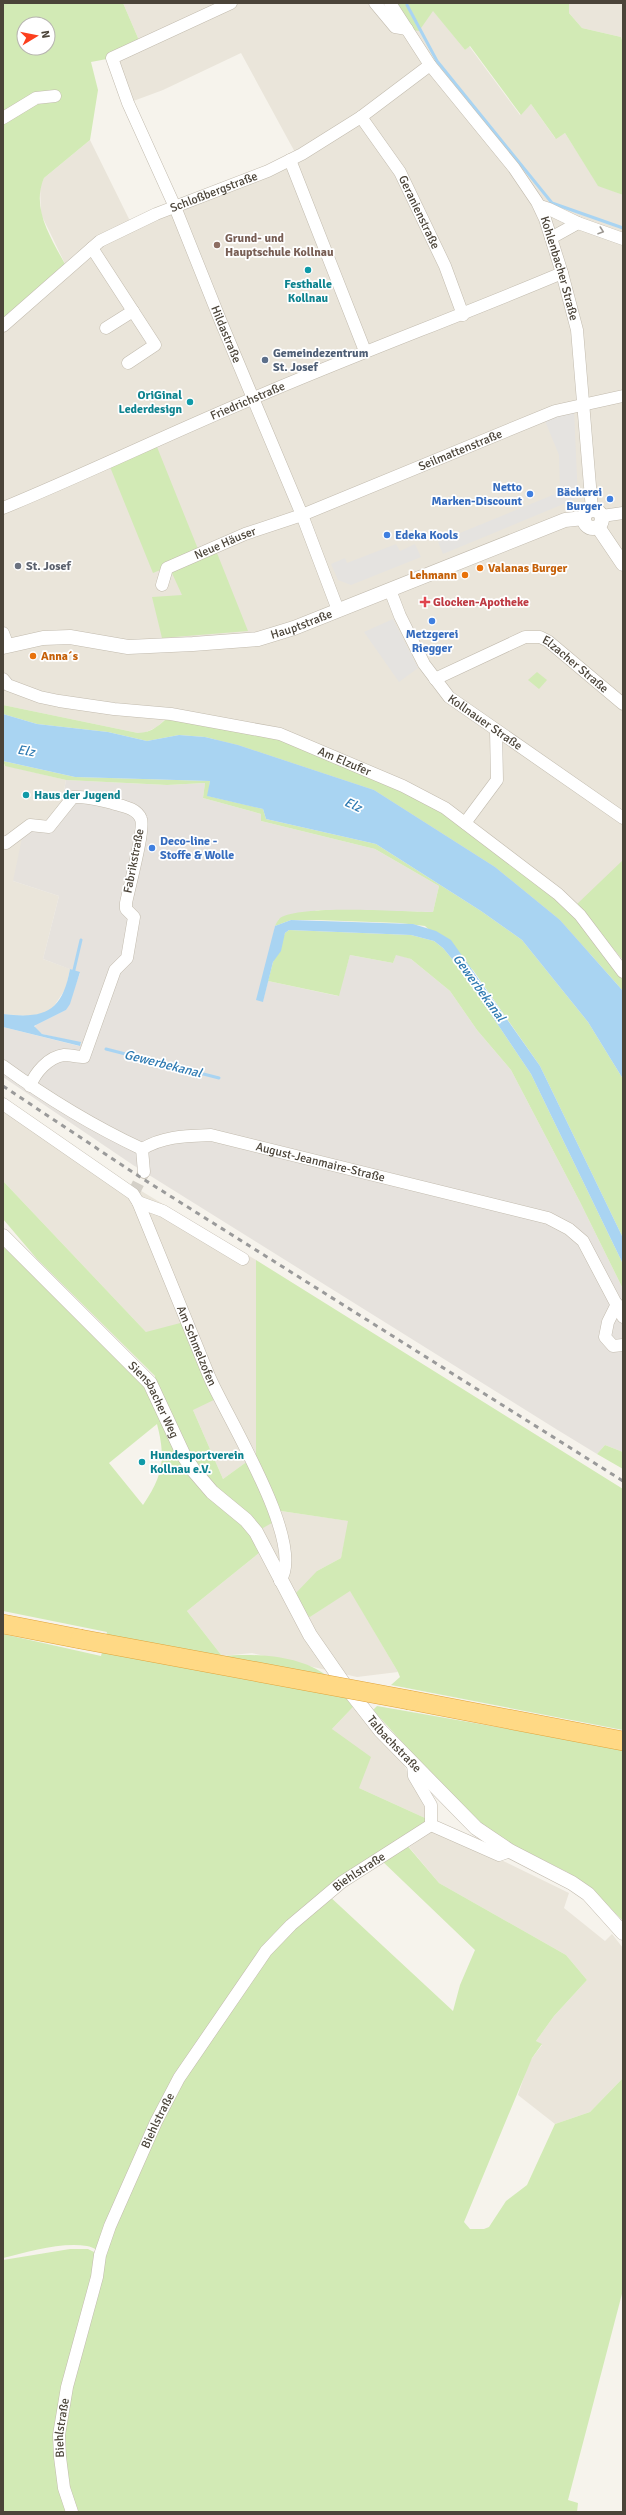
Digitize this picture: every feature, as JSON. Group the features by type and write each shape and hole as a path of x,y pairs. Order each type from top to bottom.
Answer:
{"highway":[{"path":"3,1624 80,1640 623,1741"}],"street":[{"path":"375,3 395,27 407,29"},
{"name":"Kohlenbacher Straße","path":"390,3 430,65 514,168 540,206 562,273 577,330 594,518"},
{"name":"Hildastraße","path":"223,5 112,58 128,103 175,207 302,515 338,610"},
{"name":"Schloßbergstraße","path":"3,326 92,248 112,235 175,207 290,160 361,117 430,65"},
{"path":"3,118 36,98 55,96"},
{"name":"Geranienstraße","path":"361,117 400,172 445,266 463,315"},
{"path":"290,160 365,351"},
{"path":"540,206 549,208 578,224 623,239"},
{"path":"551,238 578,224"},
{"path":"92,248 155,345 128,363"},
{"name":"Friedrichstraße","path":"3,508 253,398 365,351 463,315 562,273"},
{"path":"106,328 133,311"},
{"name":"Seilmattenstraße","path":"302,515 555,411 623,396"},
{"path":"623,513 594,518 623,564"},
{"name":"Neue Häuser","path":"162,585 167,568 245,534 302,515"},
{"name":"Hauptstraße","path":"5,647 43,638 70,637 128,647 258,639 390,590 565,520 594,518"},
{"name":"Kollnauer Straße","path":"390,590 400,616 424,664 449,696 623,818"},
{"path":"3,632 5,647"},
{"name":"Elzacher Straße","path":"435,679 525,637 535,636 548,641 623,704"},
{"name":"Am Elzufer","path":"3,679 8,685 40,697 59,701 114,710 170,714 280,734 403,786 445,808 465,822 563,899 580,915 623,972"},
{"path":"465,822 497,780 496,730"},
{"name":"Fabrikstraße","path":"3,842 6,843 22,833 30,825 49,827 73,797 84,796 126,807 136,812 141,819 142,831 126,903 126,909 134,917 127,958 115,970 84,1057 64,1055 55,1059 35,1072 30,1086"},
{"path":"3,1066 30,1086 102,1130 142,1149 144,1172"},
{"name":"Am Schmelzofen","path":"3,1104 133,1194 138,1202 210,1376 264,1486 274,1512 285,1553 286,1573 280,1581"},
{"name":"August-Jeanmaire-Straße","path":"142,1149 155,1142 174,1137 211,1135 548,1218 569,1229 583,1241 623,1317"},
{"name":"Am Schmelzofen","path":"138,1202 163,1211 243,1259"},
{"name":"Siensbacher Weg","path":"3,1236 150,1383 184,1456 194,1471 212,1492 246,1520 256,1532 280,1581"},
{"path":"617,1304 608,1322 605,1337 613,1346 623,1345"},
{"name":"Talbachstraße","path":"280,1581 310,1635 344,1684 380,1730 413,1764 476,1828 510,1851 583,1891 600,1906 623,1933"},
{"path":"413,1764 414,1776 432,1805 431,1825 500,1856 510,1851"},
{"name":"Biehlstraße","path":"72,2512 64,2488 59,2435 67,2388 97,2277 100,2254 110,2226 156,2122 179,2078 266,1951 291,1925 342,1882 431,1825"}],"shaded area":[{"path":"123,3 380,3 433,10 465,50 469,46 520,115 531,104 555,138 565,133 598,185 623,195 623,972 171,714 157,727 144,733 138,733 3,705 3,326 68,270 41,214 40,187 44,178 90,140 132,225 297,156 241,53 163,90 128,103 112,58 141,45"},
{"path":"569,3 623,3 623,43 621,37 582,28 569,13"},
{"path":"574,411 578,498 443,554 438,542 560,492 559,455 545,421"},
{"path":"396,544 400,551 415,544 421,557 351,585 338,580 331,564 345,558 347,563"},
{"path":"393,619 418,668 399,682 364,632"},
{"path":"3,765 66,780 59,817 13,881 59,896 43,959 70,969 66,988 52,1009 43,1014 27,1016 3,1014"},
{"path":"66,780 167,785 205,783 203,798 261,814 261,821 375,849 439,886 433,912 319,910 279,919 275,926 261,1000 263,1001 268,981 338,996 350,955 393,963 396,954 411,959 450,991 477,1030 511,1070 580,1202 623,1289 623,1452 605,1445 597,1454 133,1165 3,1077 3,1027 79,1046 81,1043 42,1034 34,1028 36,1025 66,1010 80,973 43,959 59,896 13,881 23,833 49,827 59,817"},
{"path":"3,1097 123,1180 256,1260 256,1455 223,1479 193,1410 146,1332 3,1181"},
{"path":"281,1511 349,1521 341,1558 317,1571 310,1617 350,1590 398,1672 357,1677 252,1653 222,1656 187,1611 264,1549 256,1532"},
{"path":"353,1707 403,1763 426,1810 425,1818 359,1788 332,1729"},
{"path":"433,1831 454,1837 569,1893 564,1908 605,1941 612,1934 623,1948 623,2078 590,2112 555,2124 518,2095 529,2062 542,2045 536,2041 554,2016 587,1980 566,1955 439,1883 409,1847"}],"green space":[{"path":"3,3 123,3 141,45 112,58 91,62 98,90 90,140 44,178 40,190 42,214 46,226 68,270 3,326"},
{"path":"380,3 569,3 569,13 582,28 621,37 623,43 623,195 598,186 565,133 556,139 531,104 521,115 470,46 465,50 433,11 419,31 407,29"},
{"path":"155,442 200,554 153,573 108,462"},
{"path":"217,553 248,631 162,638 152,597 182,595 171,571"},
{"path":"537,672 547,680 539,689 528,680"},
{"path":"3,705 138,733 152,730 171,714 246,726 403,786 558,894 623,972 623,991 560,920 495,867 374,790 238,745 205,737 179,735 147,741 108,732 37,724 3,714"},
{"path":"3,761 75,777 210,781 208,796 263,809 266,819 376,844 481,911 522,940 588,1022 623,1079 623,1238 540,1066 473,970 425,926 400,923 291,920 275,926 280,918 309,911 354,910 433,912 439,886 375,849 261,821 261,814 203,798 205,783 167,785 66,780 5,766"},
{"path":"623,860 623,960 576,905"},
{"path":"289,930 411,935 434,941 443,948 462,971 531,1074 623,1264 623,1289 580,1202 511,1070 477,1030 450,991 411,959 396,955 393,963 350,955 339,996 268,981 273,962 285,933"},
{"path":"3,1181 146,1332 188,1321 220,1397 193,1410 223,1479 256,1455 256,1260 623,1489 623,1730 391,1685 400,1677 398,1672 350,1591 310,1617 303,1611 295,1594 317,1571 341,1558 348,1521 281,1511 277,1520 256,1532 264,1549 187,1611 222,1656 262,1655 291,1660 316,1669 331,1679 353,1707 332,1729 371,1757 359,1788 425,1818 428,1822 405,1843 439,1883 566,1955 587,1980 554,2016 536,2041 542,2044 532,2058 464,2222 470,2229 484,2229 489,2227 506,2201 527,2185 555,2124 590,2112 623,2078 623,2290 568,2500 578,2503 577,2512 77,2512 70,2496 65,2457 65,2428 68,2399 81,2339 104,2254 89,2247 66,2245 45,2248 3,2258 3,1634 101,1656 107,1632 3,1611 3,1236 155,1391 155,1376 37,1259 3,1219","holes":["157,1424 160,1436 162,1457 161,1466 155,1485 143,1505 109,1463","380,1859 475,1950 460,1985 453,2011 327,1894"]},
{"path":"605,1445 623,1452 623,1469 597,1454"},
{"path":"377,1706 623,1749 623,1921 590,1887 567,1872 501,1839 471,1818 373,1710"},
{"path":"70,2249 88,2249 100,2255 63,2389 68,2512 3,2512 3,2260"}],"water":[{"name":"Elz","path":"3,714 37,724 108,732 147,741 179,735 205,737 238,745 374,790 495,867 560,920 623,991 623,1079 588,1022 522,940 481,911 376,844 266,819 263,809 207,796 210,781 75,777 3,761"},
{"path":"291,920 413,924 436,931 451,940 540,1066 623,1238 623,1264 531,1074 462,971 443,948 434,941 411,935 289,930 285,933 281,951 273,962 263,1002 256,1000 275,926"},
{"path":"70,969 80,972 70,1004 66,1010 34,1026 42,1034 81,1042 80,1046 3,1027 3,1014 30,1015 49,1010 62,995 67,983"}],"waterway":[{"path":"407,5 437,61 552,203 623,228"},
{"name":"Gewerbekanal","path":"73,974 81,940"},
{"name":"Gewerbekanal","path":"106,1049 219,1078"}],"tunnel":[{"path":"133,1194 144,1172"}],"railway":[{"path":"3,1086 140,1177 623,1481"}],"place":[{"name":"Grund- und Hauptschule Kollnau","path":"217,245"},
{"name":"Festhalle Kollnau","path":"308,270"},
{"name":"Gemeindezentrum St. Josef","path":"265,360"},
{"name":"OriGinal Lederdesign","path":"190,402"},
{"name":"Netto Marken-Discount","path":"530,494"},
{"name":"Bäckerei Burger","path":"610,499"},
{"name":"Edeka Kools","path":"387,535"},
{"name":"St. Josef","path":"18,566"},
{"name":"Valanas Burger","path":"480,568"},
{"name":"Lehmann","path":"465,575"},
{"name":"Glocken-Apotheke","path":"425,602"},
{"name":"Metzgerei Riegger","path":"432,621"},
{"name":"Anna´s","path":"33,656"},
{"name":"Haus der Jugend","path":"26,795"},
{"name":"Deco-line - Stoffe & Wolle","path":"152,848"},
{"name":"Hundesportverein Kollnau e.V.","path":"142,1462"}]}
